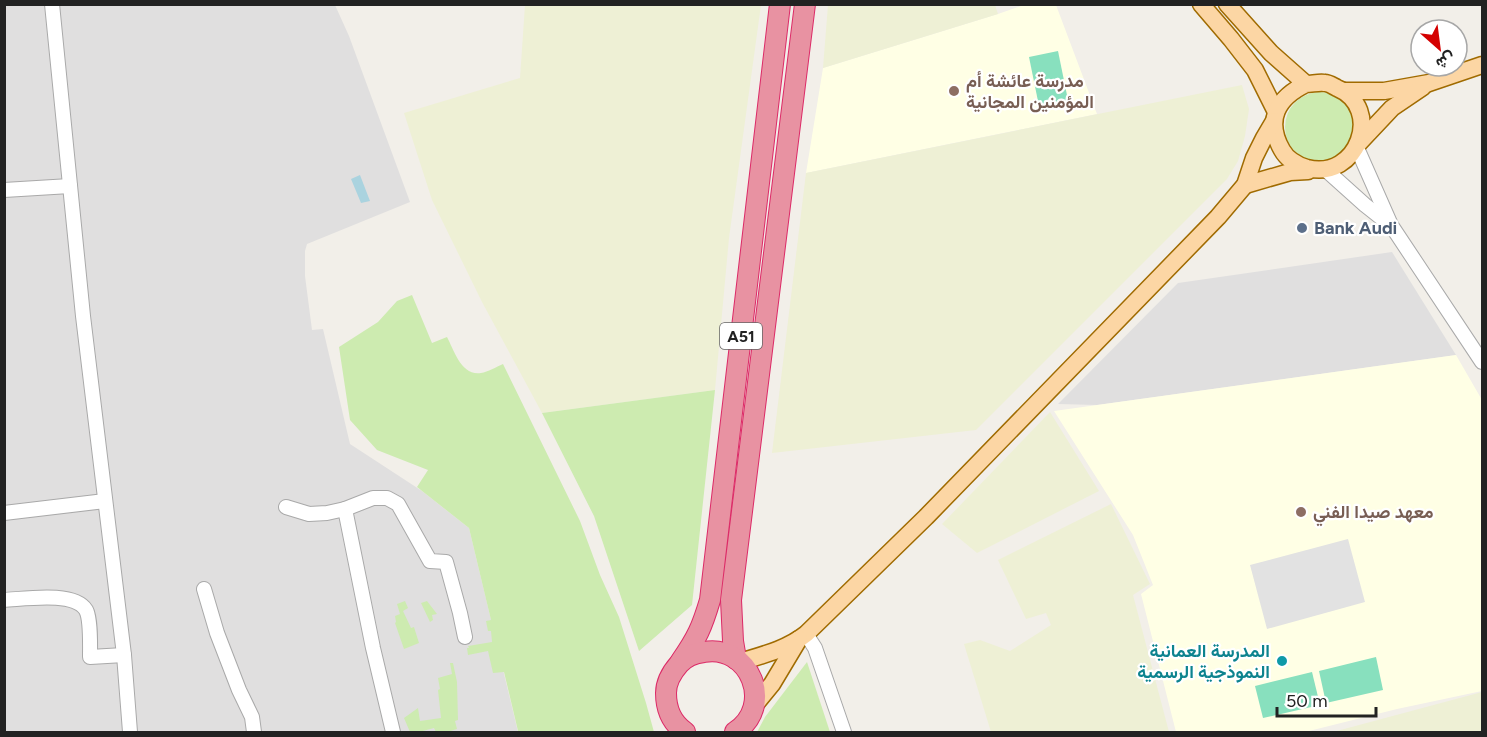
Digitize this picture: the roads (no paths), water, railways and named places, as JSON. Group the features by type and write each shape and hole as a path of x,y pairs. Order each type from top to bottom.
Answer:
{"highway":[{"name":"A51","path":"685,732 673,725 666,704 666,688 671,673 695,641 703,625 710,600 780,4"},
{"name":"A51","path":"754,706 755,692 752,678 738,660 733,641 731,600 805,4"},
{"path":"681,661 695,653 711,651 726,653 738,660"},
{"path":"738,731 751,715 754,706"}],"main road":[{"path":"1201,4 1255,70 1275,116 1275,139 1284,155 1298,166 1321,170"},
{"path":"1227,4 1270,52 1306,84"},
{"path":"754,706 772,684 802,637 926,517 1218,217 1245,185 1254,158 1283,99 1293,90 1306,84 1326,83 1345,91 1384,91 1429,83 1482,65"},
{"path":"1245,185 1290,172 1321,170 1338,165 1349,158 1392,108 1429,83"},
{"path":"1345,91 1357,106 1360,115 1362,125 1358,146"},
{"path":"738,660 768,653 802,637"}],"street":[{"path":"52,4 84,327 124,655 130,732"},
{"path":"1358,146 1390,225 1482,362"},
{"path":"1321,170 1390,225"},
{"path":"4,190 70,186"},
{"path":"286,507 309,514 345,509 373,498 387,498 398,504 430,561 446,562 465,637"},
{"path":"4,513 105,501"},
{"path":"345,509 393,732"},
{"path":"204,590 217,633 252,717 254,732"},
{"path":"4,600 60,597 78,602 87,611 90,657 124,655"},
{"path":"802,637 815,648 844,732"}],"water":[{"path":"360,175 370,201 361,203 351,179"}],"place":[{"name":"مدرسة عائشة أم المؤمنين المجانية","path":"954,91"},
{"name":"Bank Audi","path":"1302,228"},
{"name":"معهد صيدا الفني","path":"1301,512"},
{"name":"المدرسة العمانية النموذجية الرسمية","path":"1282,661"}]}
